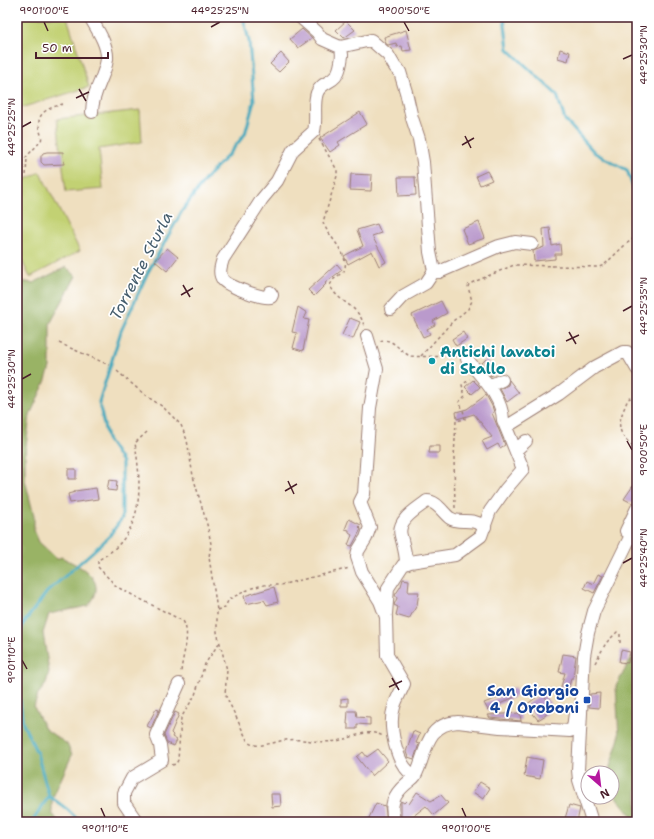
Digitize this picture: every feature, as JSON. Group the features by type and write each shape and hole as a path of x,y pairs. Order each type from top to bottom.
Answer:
{"street":[{"path":"90,17 100,33 107,54 106,65 93,99 92,112"},
{"path":"300,17 317,32 322,39 340,47 353,43 374,41 388,55 401,74 419,139 424,170 430,252 434,271 426,283 403,296 391,309"},
{"path":"270,292 272,295 271,297 264,298 226,283 220,274 221,265 262,199 277,181 293,150 314,131 317,94 322,87 337,77 343,54 340,47"},
{"path":"434,271 439,272 500,246 515,242 532,244"},
{"path":"368,340 377,367 370,408 364,488 360,502 370,527 366,538 358,551 357,557 362,572 380,601 386,617"},
{"path":"506,427 559,394 595,367 623,352 627,352 637,369"},
{"path":"406,563 455,555 481,536 490,511 523,469 503,420 502,412 489,386 467,359"},
{"path":"489,386 502,380"},
{"path":"516,450 526,441"},
{"path":"416,772 412,774 404,766 397,750 392,715 404,684 387,655 386,617 388,588 406,563 404,544 400,530 404,520 415,509 430,501 450,518 456,520 472,520 485,527"},
{"path":"614,569 611,568 637,508"},
{"path":"592,822 579,780 584,656 594,611 637,523"},
{"path":"137,822 124,803 124,793 132,778 159,763 162,758 156,735 179,684"},
{"path":"395,822 392,813 394,798 412,779 430,736 440,727 451,722 570,731 573,728 576,711 582,708"}],"path":[{"path":"17,167 41,142 42,137 38,126 41,116 48,108 63,104"},
{"path":"314,131 337,170 337,176 324,222 341,253 346,268 330,285 335,293 362,316 368,340 388,340 412,357 421,356 467,359"},
{"path":"26,175 28,157"},
{"path":"421,356 448,325 468,309 472,301 468,287 469,284 514,265 599,267 604,265 626,244 637,236"},
{"path":"59,343 109,365"},
{"path":"117,371 145,395 163,407 181,425 187,440 193,476 211,544 209,556 217,610 219,643 227,670 226,697 247,740 251,744 302,739 321,743 337,741 357,734 375,732 389,739 395,750 397,750"},
{"path":"456,520 454,458 456,421 465,419 459,402 465,396 462,386 478,373"},
{"path":"637,396 628,399 619,419 619,428 623,435 637,450"},
{"path":"147,432 135,443 139,470 138,502 134,522 121,542 106,556 98,560 98,567 117,587 183,621 187,626 181,660 179,684"},
{"path":"217,610 225,607 229,599 252,588 263,585 280,585 330,574 350,568 352,562"},
{"path":"593,668 606,643 617,632 620,634 620,644"},
{"path":"159,763 165,766 174,765 177,762 181,718 195,695 205,664 219,643"}],"green space":[{"path":"17,17 67,17 89,87 17,109"},
{"path":"140,110 142,142 99,149 103,189 66,192 57,119"},
{"path":"40,172 80,251 30,277 17,251 17,184"},
{"path":"66,267 76,276 50,324 50,367 46,380 30,415 25,454 25,480 34,516 34,530 39,542 57,559 61,557 86,571 95,582 96,588 93,599 88,606 49,614 43,633 49,671 46,684 38,694 34,707 45,729 67,744 72,755 52,799 52,813 59,822 17,822 17,277 20,281 33,283"},
{"path":"637,648 637,822 620,802 620,765 611,765 619,738 616,686"}],"building":[{"path":"346,21 355,30 344,38 336,30"},
{"path":"302,29 312,38 298,48 290,39"},
{"path":"406,30 411,50 403,51 402,46 397,47 396,43 386,44 384,37"},
{"path":"560,49 570,52 568,61 558,58"},
{"path":"281,53 289,62 279,72 270,64"},
{"path":"360,112 367,124 338,142 340,145 330,152 320,138"},
{"path":"63,152 64,164 44,165 41,162 41,156 43,153"},
{"path":"487,171 492,180 480,185 476,176"},
{"path":"351,174 372,175 371,191 350,190"},
{"path":"398,177 415,177 416,195 399,196"},
{"path":"479,222 485,238 468,244 462,229"},
{"path":"377,224 381,233 372,236 386,262 379,266 372,251 348,264 344,256 363,246 357,230"},
{"path":"550,228 552,246 560,244 561,254 555,254 555,259 534,261 533,251 544,247 543,229"},
{"path":"167,248 178,257 167,271 155,261"},
{"path":"337,264 342,270 325,283 326,284 314,296 308,290"},
{"path":"441,301 447,313 433,321 435,325 427,329 430,334 423,337 412,315"},
{"path":"298,307 307,313 304,319 309,320 303,351 293,348 297,333 292,332"},
{"path":"350,318 360,322 353,339 342,335"},
{"path":"463,332 467,339 456,346 452,339"},
{"path":"486,359 496,372 491,376 481,364"},
{"path":"473,380 480,387 472,394 465,387"},
{"path":"509,380 519,393 507,402 500,389 508,385"},
{"path":"486,395 492,406 494,412 492,413 505,445 500,448 498,444 487,450 482,441 492,437 474,414 457,419 456,412 467,409"},
{"path":"430,446 440,446 440,453 429,453"},
{"path":"68,469 76,469 76,479 68,479"},
{"path":"109,480 117,481 116,491 107,490"},
{"path":"637,480 637,501 632,503 624,499"},
{"path":"96,488 98,499 70,503 68,494 75,491"},
{"path":"349,519 361,525 359,527 361,529 352,546 348,545 352,535 349,533 349,530 345,529"},
{"path":"598,574 603,576 594,593 584,588 587,581 593,584"},
{"path":"403,579 409,580 408,592 419,592 417,605 409,619 396,615 398,607 394,605 397,598 395,595 401,586"},
{"path":"274,587 278,602 267,605 264,600 246,604 244,596"},
{"path":"621,650 630,652 628,663 619,662"},
{"path":"563,654 576,656 573,678 571,678 568,692 560,690 565,673 559,672"},
{"path":"514,687 518,695 488,710 484,703 505,695 504,693"},
{"path":"542,693 550,703 546,715 538,720 526,705"},
{"path":"600,693 599,708 589,707 590,694"},
{"path":"348,698 348,706 341,706 341,699"},
{"path":"156,709 159,710 151,728 147,726"},
{"path":"348,711 356,711 357,717 370,718 370,725 357,724 357,729 348,729"},
{"path":"175,712 179,714 171,733 173,735 172,737 177,740 174,746 167,743 164,735"},
{"path":"520,713 521,721 490,718 488,715"},
{"path":"413,731 420,734 416,743 419,744 414,759 408,757 406,752"},
{"path":"378,749 388,761 372,776 357,757 363,752 367,757"},
{"path":"527,757 543,760 540,779 524,776"},
{"path":"480,782 490,788 483,799 473,792"},
{"path":"417,792 431,801 441,795 448,803 434,815 426,806 407,821 401,817 401,801 404,803 406,801 409,804"},
{"path":"271,794 280,794 281,806 272,807"},
{"path":"376,803 385,806 387,822 368,820"},
{"path":"569,805 580,808 577,822 564,822"}],"waterway":[{"name":"Torrente Sturla","path":"17,645 23,624 47,592 108,538 122,518 122,462 107,439 99,402 121,331 148,272 182,211 207,177 229,154 245,134 254,101 249,41 243,17"},
{"path":"504,17 508,49 557,95 565,120 595,153 627,170 637,199"},
{"name":"Torrente Sturla","path":"17,679 23,724 37,753 49,796 32,822"},
{"path":"49,796 68,810 80,822"}],"place":[{"name":"Antichi lavatoi di Stallo","path":"432,361"},
{"name":"San Giorgio 4 / Oroboni","path":"587,700"}]}
